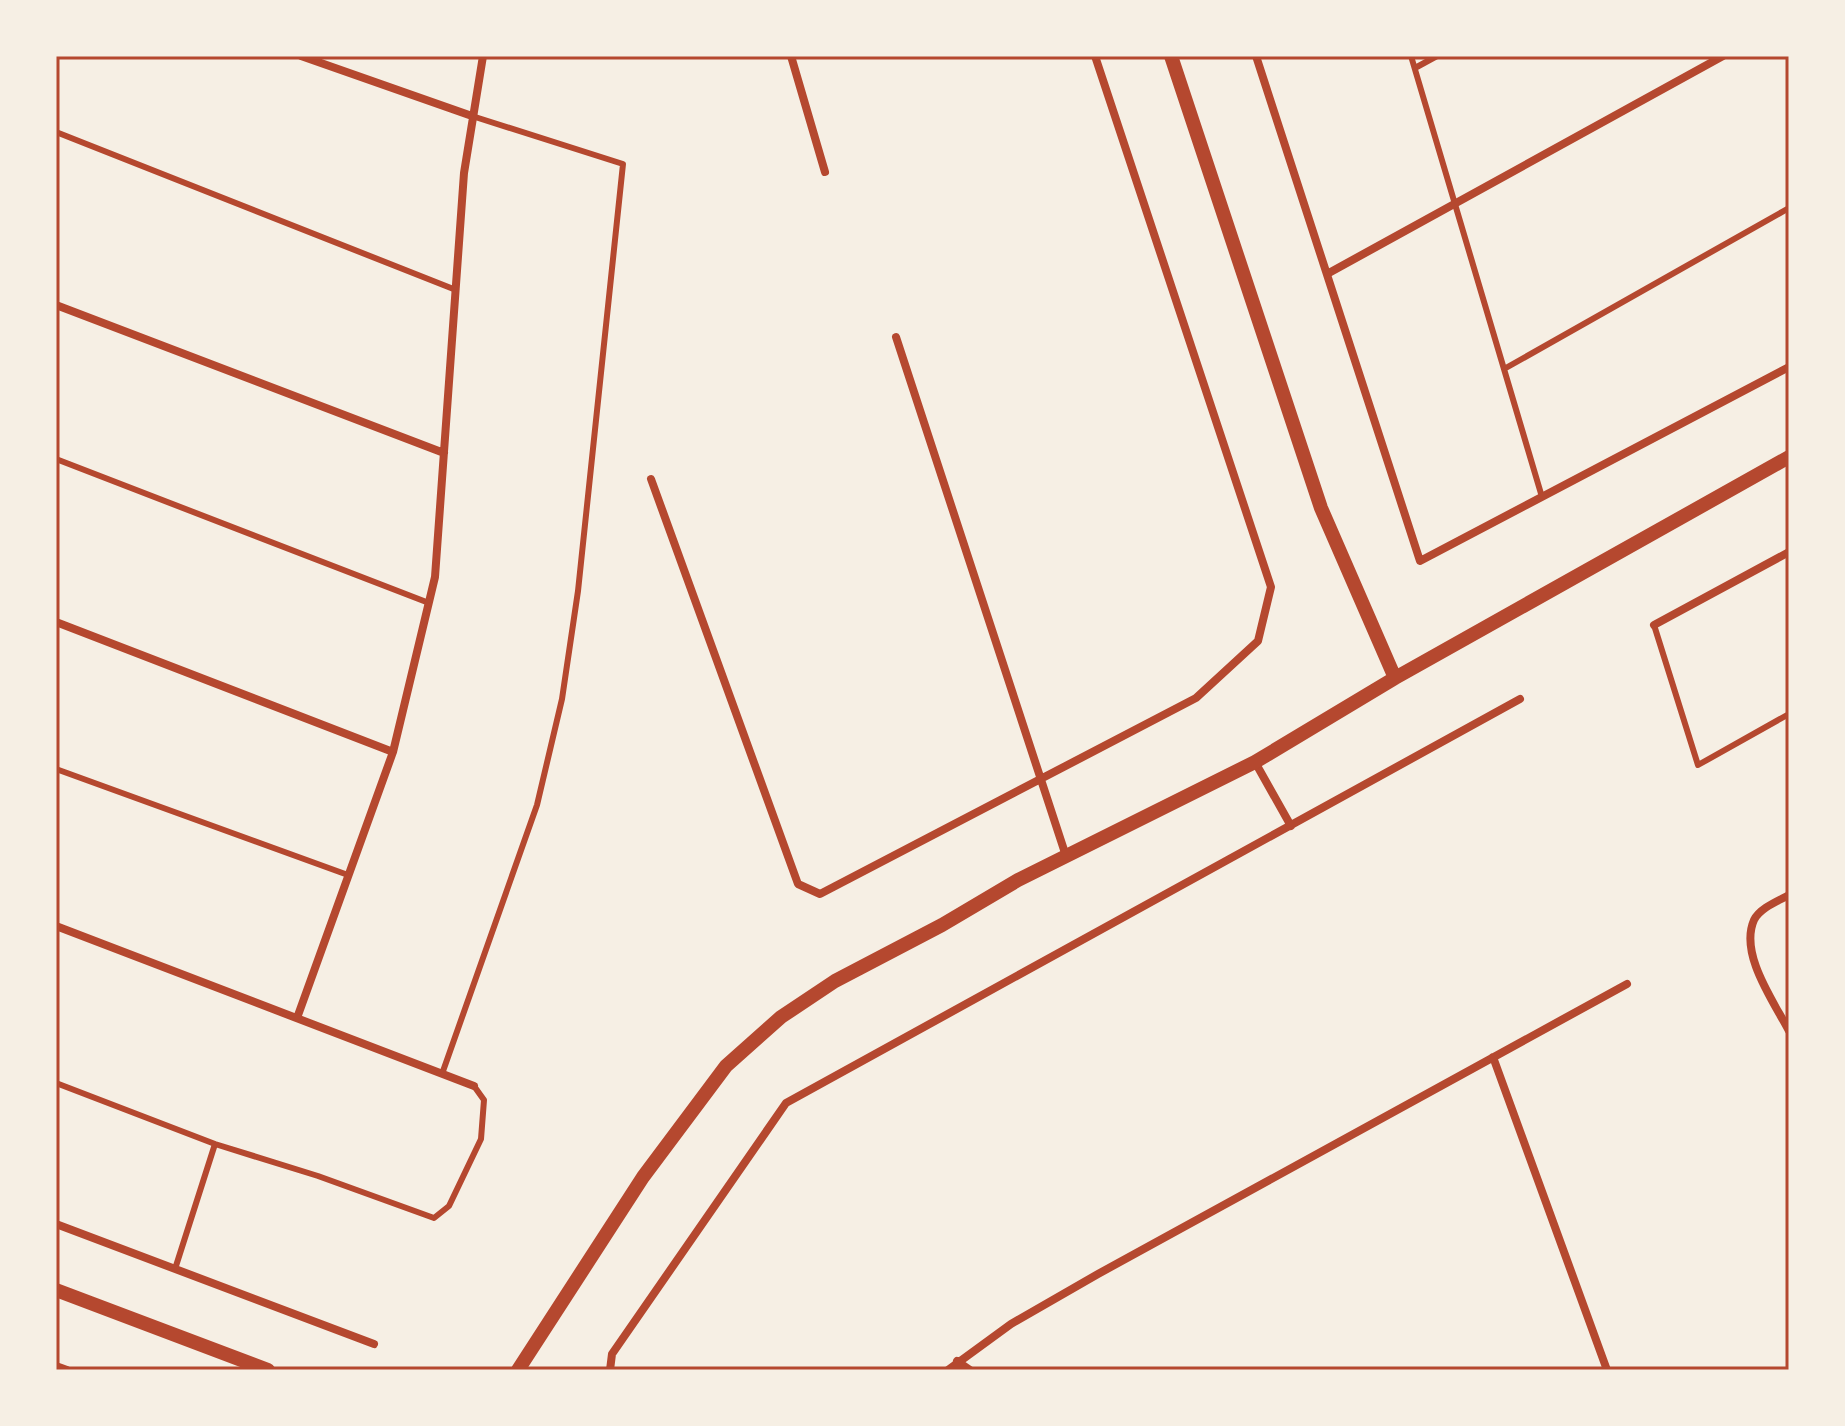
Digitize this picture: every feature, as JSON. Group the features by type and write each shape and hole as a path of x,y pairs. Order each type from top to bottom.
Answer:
{"street":[{"path":"301,56 472,116"},
{"path":"297,1018 393,752 435,577 464,173 483,56"},
{"path":"791,56 825,172"},
{"path":"651,479 798,884 820,894 1196,698 1258,641 1271,587 1095,56"},
{"path":"1171,56 1321,508 1395,678"},
{"path":"1256,56 1420,561 1789,367"},
{"path":"1327,274 1723,56"},
{"path":"56,305 444,453"},
{"path":"896,337 1066,856"},
{"path":"518,1370 643,1177 726,1066 781,1017 835,981 1066,856 1255,762 1395,678 1789,457"},
{"path":"1654,625 1789,552"},
{"path":"56,622 393,752"},
{"path":"610,1370 612,1354 786,1103 1520,699"},
{"path":"1255,762 1291,826"},
{"path":"1789,895 1769,905 1755,918 1752,931 1757,970 1789,1031"},
{"path":"56,926 474,1086"},
{"path":"948,1370 1011,1324 1098,1274 1627,984"},
{"path":"1493,1057 1607,1370"},
{"path":"56,1224 374,1344"},
{"path":"56,1290 268,1370"},
{"path":"957,1361 970,1370"},
{"path":"56,1366 67,1370"}],"lane":[{"path":"1411,56 1542,497"},
{"path":"1415,68 1437,56"},
{"path":"442,1074 537,805 562,699 578,591 623,164 472,116"},
{"path":"56,132 456,290"},
{"path":"1504,369 1789,208"},
{"path":"56,459 429,603"},
{"path":"1654,625 1698,765 1789,714"},
{"path":"56,769 348,875"},
{"path":"56,1083 215,1144 318,1176 434,1218 449,1206 481,1139 484,1100 474,1086"},
{"path":"175,1269 215,1144"}]}
